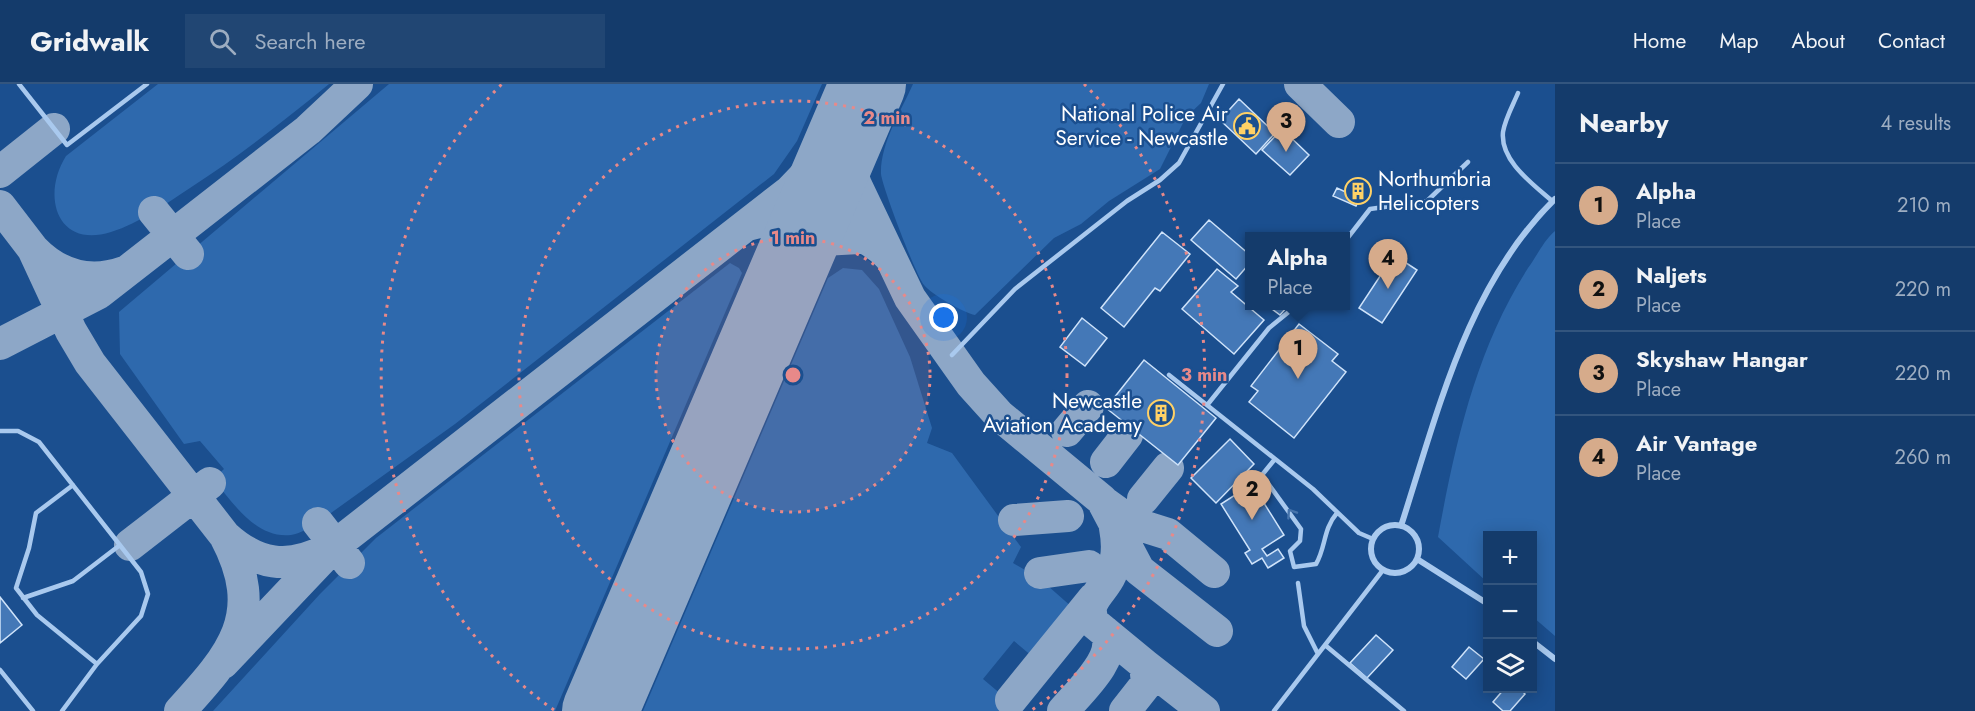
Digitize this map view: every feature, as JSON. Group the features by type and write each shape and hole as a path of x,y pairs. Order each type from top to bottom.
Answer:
{"street":[{"path":"1401,526 1450,377 1483,295 1554,200"},
{"path":"1401,526 1415,536 1419,551 1417,559 1402,572 1383,570 1372,557 1373,539 1385,527 1401,526"},
{"path":"1417,559 1483,601"},
{"path":"1537,644 1555,659"}],"lane":[{"path":"20,84 67,145 147,84"},
{"path":"952,355 1015,289 1127,201 1160,180 1179,163 1223,84"},
{"path":"1518,93 1503,130 1505,150 1508,157 1554,200"},
{"path":"1350,235 1370,209 1427,201 1468,162"},
{"path":"1208,404 1269,328 1291,310"},
{"path":"1169,375 1275,459 1359,533 1373,539"},
{"path":"0,431 18,432 33,438 120,545 147,584 147,603 137,621 97,664 62,711"},
{"path":"1275,459 1262,475 1301,529 1300,541 1290,550 1294,567 1316,564 1324,552 1323,541 1328,524 1337,513"},
{"path":"73,485 36,513 30,548 16,588 37,615 97,664"},
{"path":"23,598 73,581 120,545"},
{"path":"1274,711 1383,570"},
{"path":"1298,583 1304,626 1318,654"},
{"path":"1325,645 1404,711"},
{"path":"0,670 33,711"}],"shaded area":[{"path":"158,84 329,84 244,151 132,224 111,232 93,235 78,233 66,226 55,202 55,187 66,156"},
{"path":"389,84 822,84 797,141 774,174 455,424 317,523 291,535 278,535 256,525 237,508 213,479 224,469 200,441 184,444 120,354 119,312"},
{"path":"913,84 1209,84 1201,103 1186,117 1160,169 1109,201 1081,224 1054,238 975,315 948,303 924,285 907,249 883,182 881,174 884,151"},
{"path":"1555,231 1555,636 1537,620 1537,531 1483,531 1483,578 1438,537 1460,432 1481,364 1510,299 1547,239"},
{"path":"730,263 739,268 742,273 555,711 213,711 320,594 376,538"},
{"path":"843,268 862,270 879,289 910,357 932,428 927,443 952,453 1021,547 1013,563 1039,578 1073,608 1033,657 1014,641 983,679 1021,711 643,711 828,278"}],"building":[{"name":"National Police Air Service - Newcastle","path":"1239,99 1275,133 1256,154 1220,120"},
{"path":"1282,129 1309,155 1290,175 1262,150"},
{"name":"Northumbria Helicopters","path":"1357,182 1365,186 1356,206 1333,196 1337,188 1352,195"},
{"path":"1209,220 1245,251 1245,269 1236,279 1191,240"},
{"path":"1162,232 1190,254 1160,291 1155,288 1124,327 1101,308"},
{"path":"1394,255 1417,270 1382,323 1359,308"},
{"path":"1217,269 1238,286 1231,292 1245,304 1245,310 1252,310 1264,320 1234,354 1182,309"},
{"path":"1273,310 1284,310 1280,315"},
{"path":"1082,318 1107,338 1085,366 1060,347"},
{"path":"1299,324 1338,354 1332,361 1346,372 1294,438 1249,402 1258,391 1251,386"},
{"name":"Newcastle Aviation Academy","path":"1144,360 1216,418 1178,465 1106,408"},
{"path":"1230,439 1254,464 1216,503 1191,478"},
{"path":"1252,484 1284,535 1262,549 1267,556 1278,549 1284,558 1268,568 1262,558 1252,564 1245,553 1250,550 1221,504"},
{"path":"0,597 22,625 0,643"},
{"path":"1376,635 1393,650 1367,678 1350,663"},
{"path":"1469,647 1483,658 1466,679 1452,667"},
{"path":"1501,693 1525,694 1510,711 1503,711 1493,702"}],"taxiway":[{"path":"0,344 99,293 308,130 357,84"},
{"path":"1300,84 1339,122"},
{"path":"223,663 333,547 790,191 837,142 858,107"},
{"path":"0,172 54,129"},
{"path":"842,145 856,185 910,298 971,384 999,415 1102,500 1139,570 1217,631"},
{"path":"0,206 33,249 71,331 90,363 225,536 237,564 243,589 243,611 238,632 215,671 180,711"},
{"path":"154,212 188,254"},
{"path":"748,225 785,220 824,223 861,236 891,258"},
{"path":"789,269 823,240 859,238"},
{"path":"33,249 53,265 75,275 99,277 124,272"},
{"path":"1067,431 1088,406"},
{"path":"1106,462 1127,435"},
{"path":"1143,499 1168,468"},
{"path":"130,545 210,483"},
{"path":"1105,503 1133,523 1168,534 1214,572"},
{"path":"1014,520 1068,516"},
{"path":"318,523 349,563"},
{"path":"1115,528 1117,546 1115,563 1108,581 1092,603 1091,615 1094,623 1145,665 1147,683 1125,711"},
{"path":"225,536 249,553 273,561 299,560 326,550"},
{"path":"1040,573 1089,566"},
{"path":"1011,700 1093,599"},
{"path":"1063,711 1102,663 1108,642 1105,632"},
{"path":"1145,665 1204,711"}],"runway":[{"path":"600,711 868,84"}],"place":[{"name":"National Police Air Service - Newcastle","path":"1247,126"},
{"name":"Skyshaw Hangar","path":"1286,152"},
{"name":"Northumbria Helicopters","path":"1358,191"},
{"name":"Air Vantage","path":"1388,289"},
{"name":"Alpha","path":"1298,379"},
{"name":"Newcastle Aviation Academy","path":"1161,413"},
{"name":"Naljets","path":"1252,520"}]}
